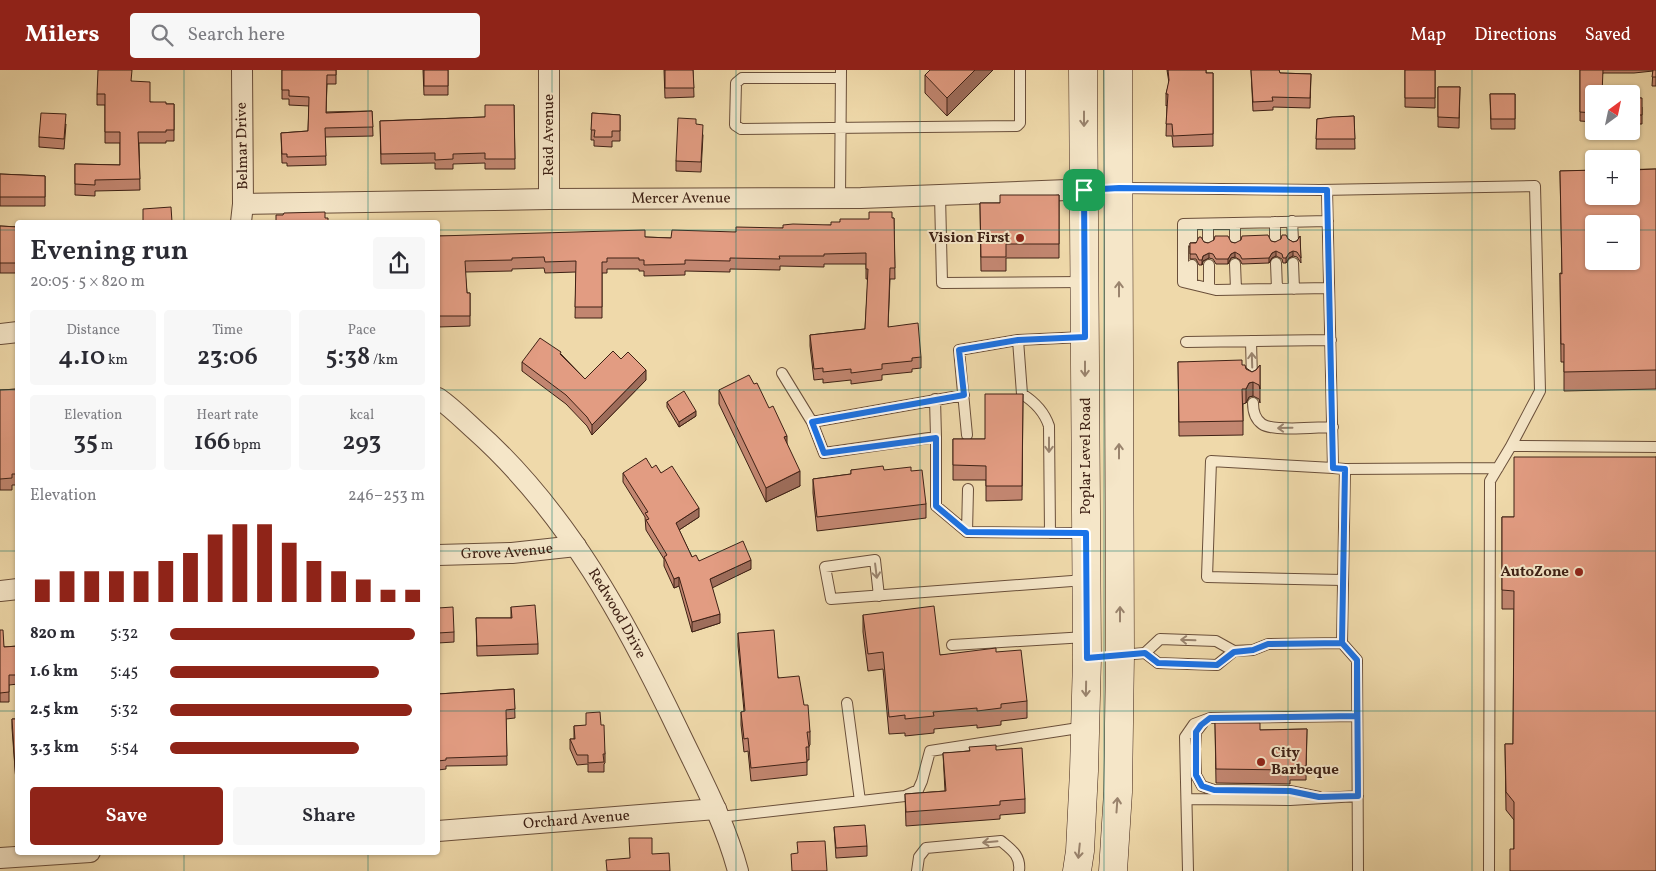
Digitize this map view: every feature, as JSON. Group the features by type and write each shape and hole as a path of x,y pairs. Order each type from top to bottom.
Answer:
{"main road":[{"name":"Poplar Level Road","path":"1076,871 1081,834 1087,647 1083,70"},
{"path":"1113,871 1118,792 1133,654 1119,188 1118,70"},
{"path":"1087,647 1133,654"}],"street":[{"name":"Belmar Drive","path":"242,70 242,213"},
{"name":"Reid Avenue","path":"548,199 549,70"},
{"name":"Mercer Avenue","path":"242,213 548,199 840,198 1119,188"},
{"path":"0,334 15,332"},
{"name":"Redwood Drive","path":"440,400 501,453 552,511 598,580 627,630 718,813 738,871"},
{"name":"Grove Avenue","path":"440,555 512,553 576,546"},
{"path":"0,591 15,589"},
{"name":"Orchard Avenue","path":"440,831 718,813"},
{"path":"0,858 45,855"}],"lane":[{"path":"840,198 841,129 841,74 742,78 736,83 735,125 741,129 841,129 1017,126 1020,123 1020,70"},
{"path":"1119,188 1327,190 1535,186 1540,391 1512,446 1490,481 1489,871"},
{"path":"1327,190 1333,468"},
{"path":"940,195 942,282 1085,282"},
{"path":"1292,221 1293,240"},
{"path":"1328,221 1183,224 1183,282 1216,290 1329,288"},
{"path":"1275,222 1275,240"},
{"path":"1235,223 1235,241"},
{"path":"1192,224 1192,242"},
{"path":"1208,224 1208,241"},
{"path":"1276,263 1277,289"},
{"path":"1293,263 1294,288"},
{"path":"1235,264 1236,290"},
{"path":"1192,265 1192,284"},
{"path":"1208,265 1209,288"},
{"path":"966,435 959,350 1018,340 1085,337"},
{"path":"1018,340 1022,394 1034,402 1045,415 1050,426 1050,533"},
{"path":"1186,342 1330,340"},
{"path":"1251,341 1252,379"},
{"path":"782,373 812,422 824,453 936,438"},
{"path":"812,422 964,395"},
{"path":"935,399 936,506 967,532 1086,533"},
{"path":"1253,403 1253,411 1263,425 1275,428 1333,427"},
{"path":"1512,446 1656,446"},
{"path":"1343,580 1208,577 1210,461 1345,469 1498,468"},
{"path":"1345,469 1342,643 1357,660 1358,871"},
{"path":"967,532 968,489"},
{"path":"879,596 875,560 825,567 831,599 879,596 1086,580"},
{"path":"1133,654 1160,639 1216,641 1234,652"},
{"path":"1133,654 1158,663 1217,665 1234,652 1253,650 1268,644 1342,643"},
{"path":"952,645 1087,647"},
{"path":"847,703 860,801"},
{"path":"1188,871 1188,799 1185,737 1194,724 1210,718 1357,716"},
{"path":"1210,718 1196,732 1196,775 1202,786 1214,790 1290,791 1319,797"},
{"path":"718,813 905,796 918,790 930,751 1085,727"},
{"path":"1188,799 1290,800 1358,796"},
{"path":"917,871 919,858 926,848 1002,841 1015,852 1020,863 1019,871"}],"building":[{"path":"98,70 132,70 131,81 150,82 150,102 174,104 174,130 166,130 166,132 138,132 140,179 95,180 95,185 75,184 75,164 120,165 120,132 105,132 105,94 97,94"},
{"path":"282,70 336,70 336,75 327,75 326,113 372,111 373,127 325,128 326,156 287,157 287,154 282,154 281,133 308,131 309,97 289,96 289,90 282,90"},
{"path":"424,70 448,70 448,86 424,86"},
{"path":"665,70 693,70 694,88 665,88"},
{"path":"930,70 975,70 947,98 925,75"},
{"path":"1168,70 1206,70 1206,73 1213,73 1213,134 1173,136 1172,124 1166,124"},
{"path":"1251,70 1279,70 1280,73 1311,74 1310,98 1272,97 1273,101 1253,102"},
{"path":"1405,70 1435,70 1435,98 1405,98"},
{"path":"1580,70 1603,70 1602,85 1585,85 1585,112 1580,112"},
{"path":"1653,70 1656,70 1656,77 1652,77"},
{"path":"1438,87 1460,87 1459,118 1438,117"},
{"path":"1490,94 1515,94 1515,119 1491,119"},
{"path":"1640,98 1642,98 1642,115 1640,115"},
{"path":"485,105 514,105 515,159 485,159 485,153 453,154 453,159 435,160 435,153 381,154 380,121 485,117"},
{"path":"41,113 66,114 64,139 39,137"},
{"path":"592,113 620,115 620,131 612,131 612,137 594,137 595,130 591,130"},
{"path":"1354,116 1355,139 1316,139 1317,119"},
{"path":"678,118 696,119 696,124 703,125 701,162 676,161"},
{"path":"1656,169 1656,370 1564,372 1564,344 1561,344 1560,171 1585,170 1585,205 1640,205 1640,170"},
{"path":"0,174 45,176 45,197 0,197"},
{"name":"Vision First","path":"1000,195 1059,195 1059,244 1006,244 1006,257 981,257 980,203 1000,203"},
{"path":"171,207 172,220 143,220 143,209"},
{"path":"325,212 325,218 328,218 328,220 276,220 276,215 283,215 284,213"},
{"path":"869,212 892,212 892,218 894,218 895,268 890,268 888,327 918,323 921,357 912,358 912,361 882,364 882,369 851,373 851,369 823,372 823,368 814,369 810,335 865,329 868,269 866,269 866,253 824,254 824,256 779,256 780,259 730,258 730,261 685,260 685,264 644,265 644,260 639,260 639,258 607,258 607,262 602,262 602,307 575,307 576,261 545,262 544,257 465,261 467,293 470,293 470,316 440,316 440,236 645,230 645,237 671,238 672,230 736,232 736,227 783,228 783,225 793,224 831,225 831,222 840,222 840,219 869,219"},
{"path":"0,226 15,227 15,263 0,263"},
{"path":"1268,235 1271,241 1275,242 1281,239 1282,235 1286,235 1293,242 1297,241 1300,236 1301,258 1297,252 1293,251 1286,258 1283,258 1282,254 1276,251 1269,258 1242,259 1235,252 1228,259 1216,259 1213,254 1209,253 1203,256 1202,260 1199,260 1196,254 1190,254 1190,243 1196,243 1199,237 1208,243 1214,240 1215,236 1228,236 1231,242 1235,243 1241,240 1242,236"},
{"path":"540,338 561,352 560,354 585,379 613,351 621,359 628,352 646,370 592,425 566,395 522,362"},
{"path":"1242,360 1242,365 1245,365 1246,369 1252,372 1260,365 1260,389 1259,385 1253,382 1249,383 1246,389 1242,389 1243,421 1179,422 1178,362"},
{"path":"749,375 754,384 757,383 769,408 773,406 787,436 784,437 800,471 766,488 719,390"},
{"path":"15,389 15,474 12,474 12,478 0,479 0,390"},
{"path":"684,391 696,411 679,422 667,402"},
{"path":"985,394 1023,394 1022,486 986,486 986,466 953,465 953,439 985,439"},
{"path":"1514,457 1656,457 1656,871 1510,871 1510,849 1514,849 1514,802 1506,792 1505,744 1513,744 1514,591 1502,590 1502,517 1514,517"},
{"path":"646,458 652,468 656,465 661,473 672,466 699,508 676,523 692,557 696,555 699,561 743,541 751,560 710,579 720,614 692,622 679,577 674,579 664,557 667,555 646,520 649,519 645,513 648,512 623,473"},
{"path":"883,466 884,470 911,467 911,471 922,470 926,504 817,517 813,479 851,474 851,470"},
{"path":"535,605 538,644 477,646 476,618 512,618 511,607"},
{"path":"934,606 940,655 996,648 996,652 1021,650 1027,701 1001,704 1001,708 977,711 977,708 933,712 934,716 905,719 905,715 889,717 883,652 868,654 863,615"},
{"path":"453,607 454,632 440,633 440,608"},
{"path":"0,630 3,630 4,647 15,646 15,675 9,675 9,692 0,693"},
{"path":"774,630 778,678 799,676 804,705 808,705 810,732 807,732 809,747 806,747 807,762 751,768 748,738 744,739 741,712 745,711 738,633"},
{"path":"514,689 515,709 506,710 507,756 446,758 446,760 440,761 440,694"},
{"path":"600,712 601,725 604,725 604,762 588,763 588,755 577,755 570,739 575,739 574,726 586,725 586,713"},
{"path":"12,719 15,719 15,767"},
{"name":"City Barbeque","path":"1215,723 1260,723 1260,730 1307,729 1306,766 1290,766 1290,770 1216,769"},
{"path":"996,745 996,750 1022,748 1025,799 1000,801 1000,805 906,812 905,794 946,791 943,753 970,751 969,747"},
{"path":"865,825 867,846 836,848 834,827"},
{"path":"629,838 652,838 652,854 669,853 670,871 607,871 606,860 630,858"},
{"path":"825,841 827,871 792,871 791,854 798,853 797,842"}],"place":[{"name":"Vision First","path":"1020,238"},
{"name":"AutoZone","path":"1579,572"},
{"name":"City Barbeque","path":"1261,762"}],"route":[{"path":"1084,190 1085,337 1018,340 959,350 964,395 812,422 824,453 936,438 936,506 967,532 1086,533 1087,658 1145,653 1158,663 1217,665 1234,652 1253,650 1268,644 1342,643 1357,660 1358,796 1319,797 1290,791 1214,790 1202,786 1196,775 1196,732 1210,718 1357,716 1357,660 1342,643 1345,469 1333,468 1327,190 1119,188 1084,190"}]}
